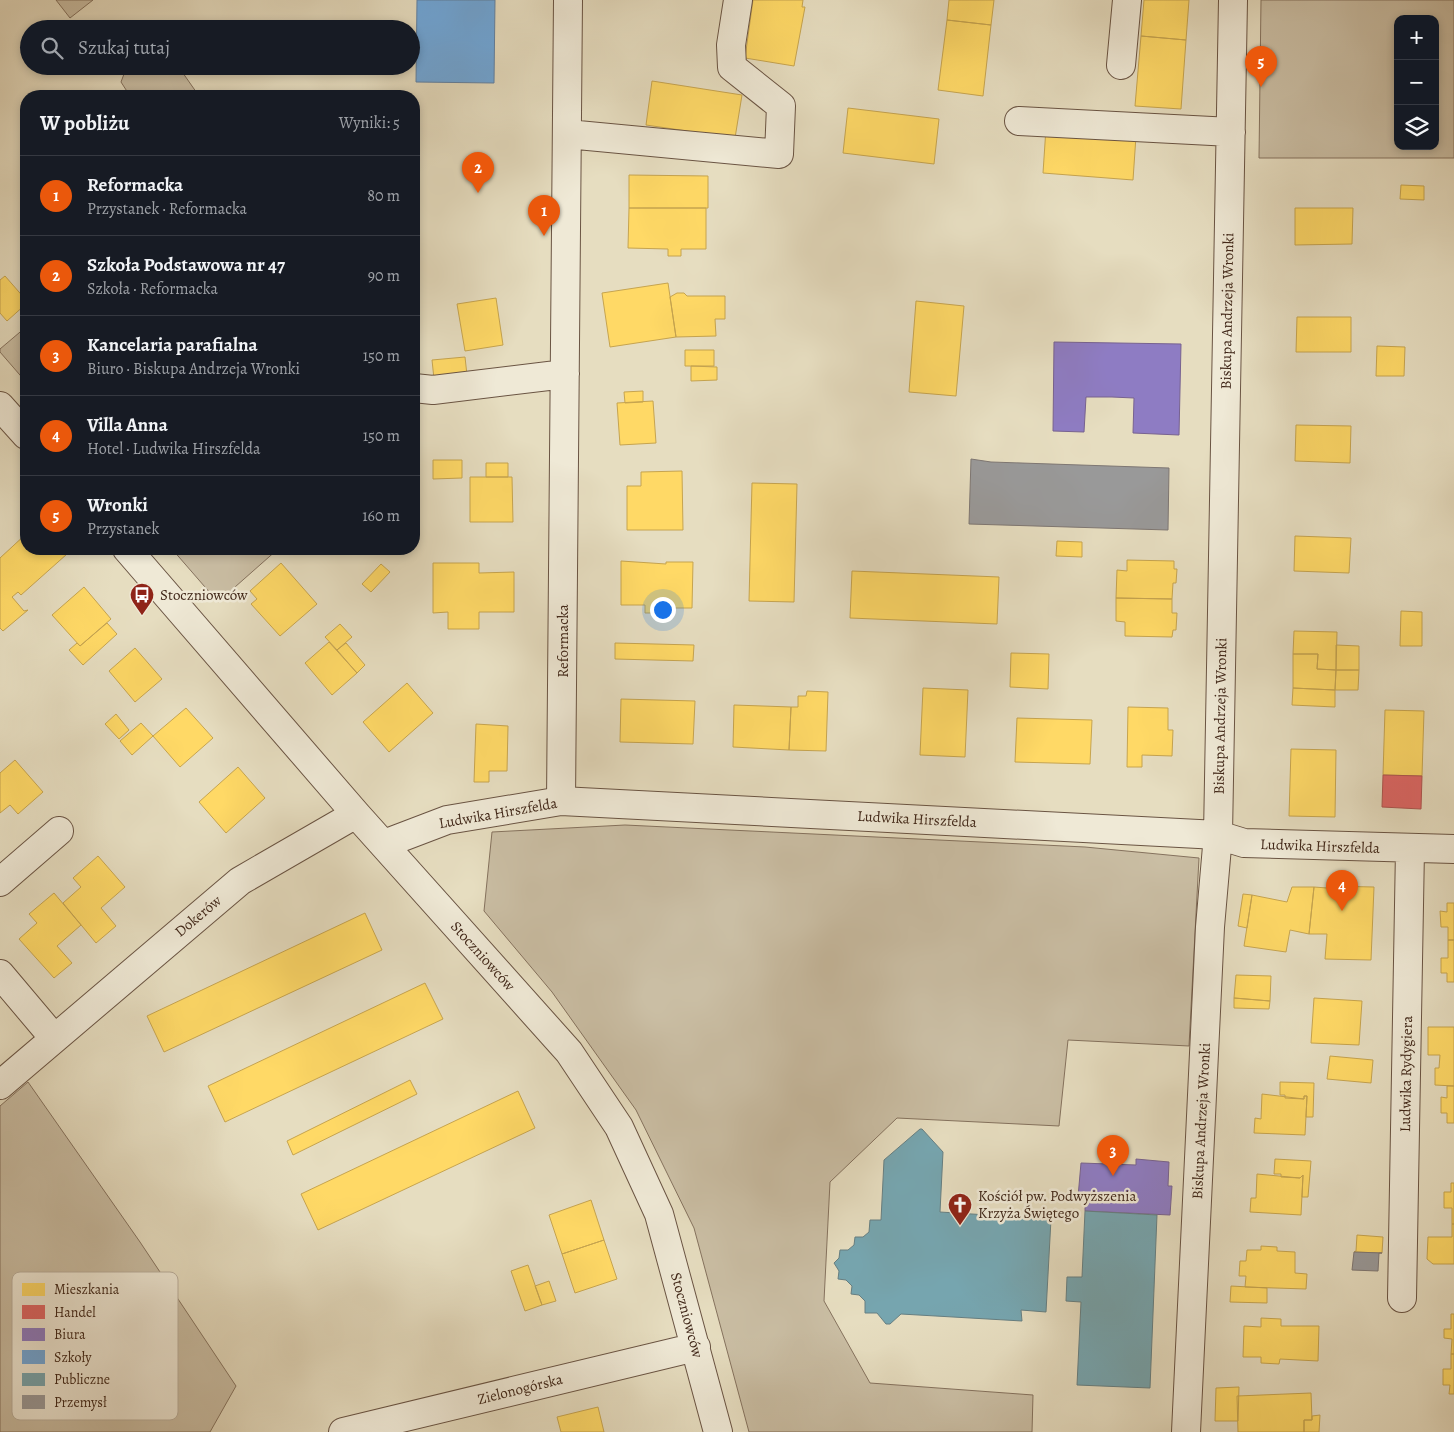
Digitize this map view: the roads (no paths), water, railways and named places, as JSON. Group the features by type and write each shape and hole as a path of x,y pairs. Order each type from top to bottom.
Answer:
{"street":[{"name":"Reformacka","path":"561,801 568,0"},
{"path":"567,134 779,154 781,106 732,67 731,45 738,0"},
{"path":"1121,65 1127,0"},
{"name":"Biskupa Andrzeja Wronki","path":"1186,1432 1210,927 1218,835 1233,0"},
{"path":"1019,121 1231,132"},
{"path":"420,389 433,390 565,374"},
{"path":"0,406 20,428"},
{"name":"Stoczniowców","path":"132,555 356,814 568,1052 619,1127 659,1214 718,1432"},
{"name":"Ludwika Hirszfelda","path":"384,844 447,820 561,801 1218,835 1244,843 1454,849"},
{"name":"Dokerów","path":"0,1085 240,881 356,814"},
{"path":"0,882 58,831"},
{"name":"Ludwika Rydygiera","path":"1402,1298 1410,849"},
{"path":"0,974 54,1038"},
{"name":"Zielonogórska","path":"343,1432 696,1346"}],"place":[{"name":"Wronki","path":"1261,87"},
{"name":"Szkoła Podstawowa nr 47","path":"478,193"},
{"name":"Reformacka","path":"544,236"},
{"name":"Stoczniowców","path":"142,616"},
{"name":"Villa Anna","path":"1342,911"},
{"name":"Kancelaria parafialna","path":"1113,1176"},
{"name":"Kościół pw. Podwyższenia Krzyża Świętego","path":"960,1226"}]}
